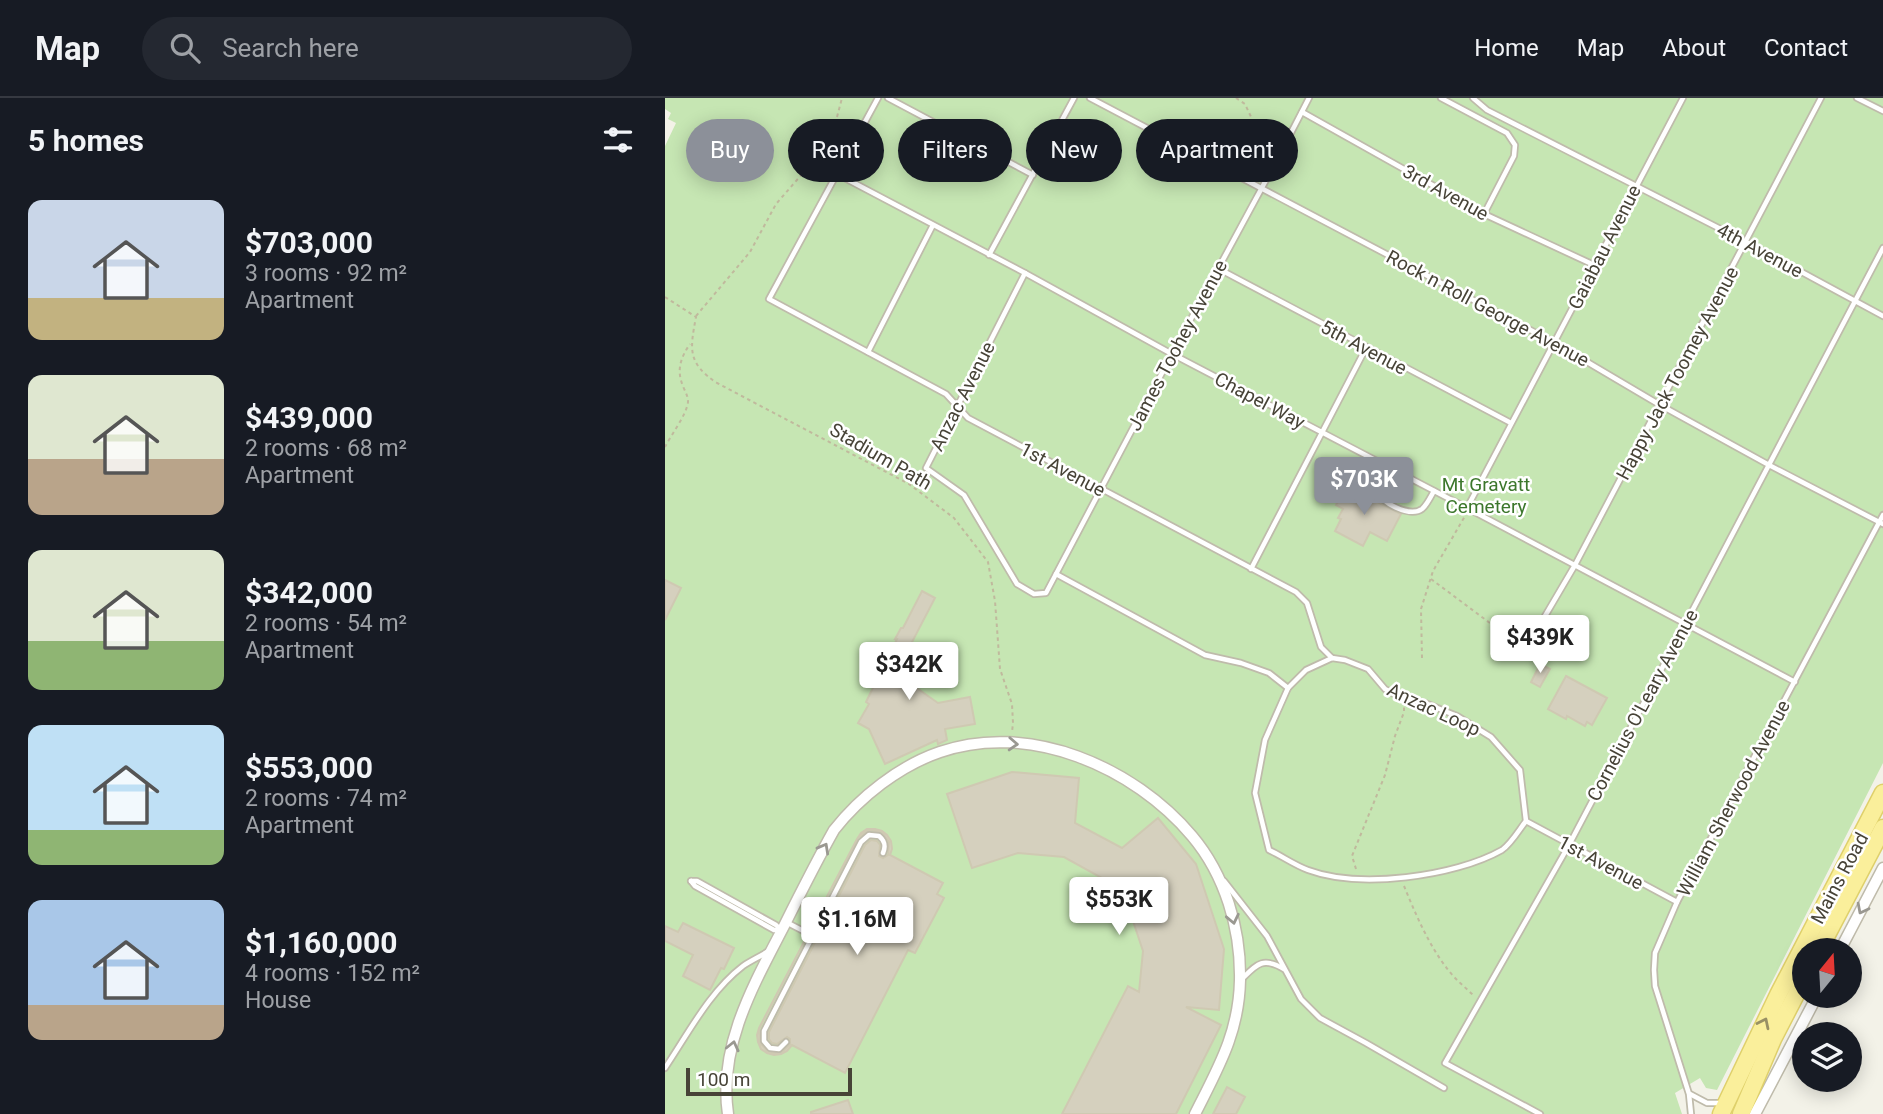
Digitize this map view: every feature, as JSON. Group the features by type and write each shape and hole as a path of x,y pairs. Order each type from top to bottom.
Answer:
{"main road":[{"name":"Mains Road","path":"1724,1109 1778,995 1883,793"},
{"name":"Mains Road","path":"1825,938 1883,828"},
{"path":"1741,1114 1792,1003"}],"street":[{"path":"728,1114 730,1057 745,1002 834,830 843,818 879,786 913,764 940,752 1010,743 1056,750 1084,758 1140,789 1193,837 1228,899 1238,943 1240,980 1236,1019 1224,1058 1195,1114"},
{"name":"Mains Road","path":"1846,938 1883,868"},
{"path":"1755,1114 1811,1008"}],"lane":[{"path":"867,119 878,98"},
{"path":"888,98 1026,171"},
{"path":"1063,119 1074,98"},
{"name":"Rock n Roll George Avenue","path":"1090,98 1555,343 1660,405 1881,523"},
{"name":"James Toohey Avenue","path":"1298,119 1309,98"},
{"path":"1441,98 1507,133 1515,145 1514,156 1484,214"},
{"path":"1473,98 1487,110 1635,185"},
{"name":"Gaiabau Avenue","path":"1467,508 1683,98"},
{"name":"Happy Jack Toomey Avenue","path":"1528,645 1576,565 1821,98"},
{"path":"1857,98 1883,111"},
{"name":"3rd Avenue","path":"1302,111 1484,214 1594,265"},
{"name":"1st Avenue","path":"833,182 769,299 946,394 968,418 1296,592 1307,603 1321,647 1332,658"},
{"name":"Chapel Way","path":"852,182 1795,682"},
{"path":"989,255 1029,182"},
{"name":"James Toohey Avenue","path":"1046,593 1265,182"},
{"name":"4th Avenue","path":"1635,185 1883,316"},
{"path":"868,352 933,225"},
{"name":"Cornelius O'Leary Avenue","path":"1540,1114 1445,1063 1569,845 1883,248"},
{"name":"5th Avenue","path":"1219,269 1511,423"},
{"name":"Anzac Avenue","path":"1025,274 926,467 964,495 1017,584 1034,594 1046,593"},
{"path":"1251,569 1366,348"},
{"path":"1381,463 1375,484 1379,498 1405,512 1421,509 1434,491"},
{"name":"William Sherwood Avenue","path":"1691,1114 1689,1094 1655,986 1655,953 1677,902 1883,515"},
{"path":"1056,574 1205,655 1269,673 1288,688"},
{"path":"1332,658 1306,670 1288,688 1265,740 1255,793 1269,850 1308,870 1358,881 1401,878 1457,868 1504,849 1526,821"},
{"name":"Anzac Loop","path":"1332,658 1368,669 1385,689 1457,716 1492,737 1520,770 1526,821"},
{"name":"1st Avenue","path":"1526,821 1677,902"},
{"path":"786,1042 779,1049 770,1048 763,1036 813,936 865,837 874,834 883,839 886,848 883,853"},
{"path":"1211,865 1267,936 1301,999 1320,1018 1444,1088"},
{"path":"783,926 774,929 695,886 691,881 698,881 776,925 783,926 813,936"},
{"path":"665,1068 724,984 743,966 771,950"},
{"path":"1240,980 1264,962 1284,970"},
{"path":"1689,1094 1724,1109"}],"path":[{"path":"665,447 688,405 679,370 682,355 691,343 696,317 750,252 775,204 803,173 837,117 842,98"},
{"path":"1236,98 1245,104 1252,119"},
{"path":"665,297 696,317"},
{"name":"Stadium Path","path":"691,343 692,356 699,368 717,383 909,484 954,518 988,562 995,601 1000,669 1011,704 1013,723 1010,743"},
{"path":"1422,658 1421,609 1431,579 1448,543 1466,517"},
{"path":"1431,579 1514,641 1528,645"},
{"path":"1358,881 1352,856 1385,775 1404,712 1403,697"},
{"path":"1401,878 1421,926 1438,954 1449,971 1479,1000"}],"green space":[{"name":"Mt Gravatt Cemetery","path":"665,98 1883,98 1883,763 1717,1090 1706,1088 1700,1078 1675,1093 1682,1114 665,1114 665,146 676,123 668,119 671,113 665,109"}],"building":[{"path":"1346,486 1401,514 1387,541 1370,532 1363,546 1335,531 1343,509 1336,505"},
{"path":"665,580 681,588 665,620"},
{"path":"922,591 935,598 894,672 938,703 970,697 975,724 945,729 947,740 938,744 937,740 885,764 869,729 858,723 869,704 866,702 895,639"},
{"path":"1540,664 1550,669 1540,687 1531,682"},
{"path":"1566,676 1607,698 1592,725 1587,722 1585,726 1548,709"},
{"path":"1012,772 1079,778 1075,823 1122,848 1158,818 1196,864 1224,949 1219,1010 1186,1007 1221,1025 1176,1114 1062,1114 1128,986 1139,992 1143,951 1130,912 1102,878 1064,857 1018,853 972,868 947,794"},
{"path":"867,829 882,831 887,835 891,841 890,855 943,883 937,894 944,898 915,953 908,950 845,1073 792,1045 781,1054 767,1053 761,1049 758,1042 759,1028 806,938 759,1029 760,1043 769,1053 781,1053 790,1044 787,1037 777,1044 772,1043 769,1032 865,845 871,840 877,841 880,845 879,856 883,858 888,855 889,842 882,832 868,830 858,838 810,929 857,839 861,833"},
{"path":"683,923 734,948 710,990 683,976 693,955 665,941 665,926 678,932"},
{"path":"1227,1087 1245,1097 1236,1114 1213,1114"},
{"path":"848,1100 853,1114 811,1114 811,1112"}]}
